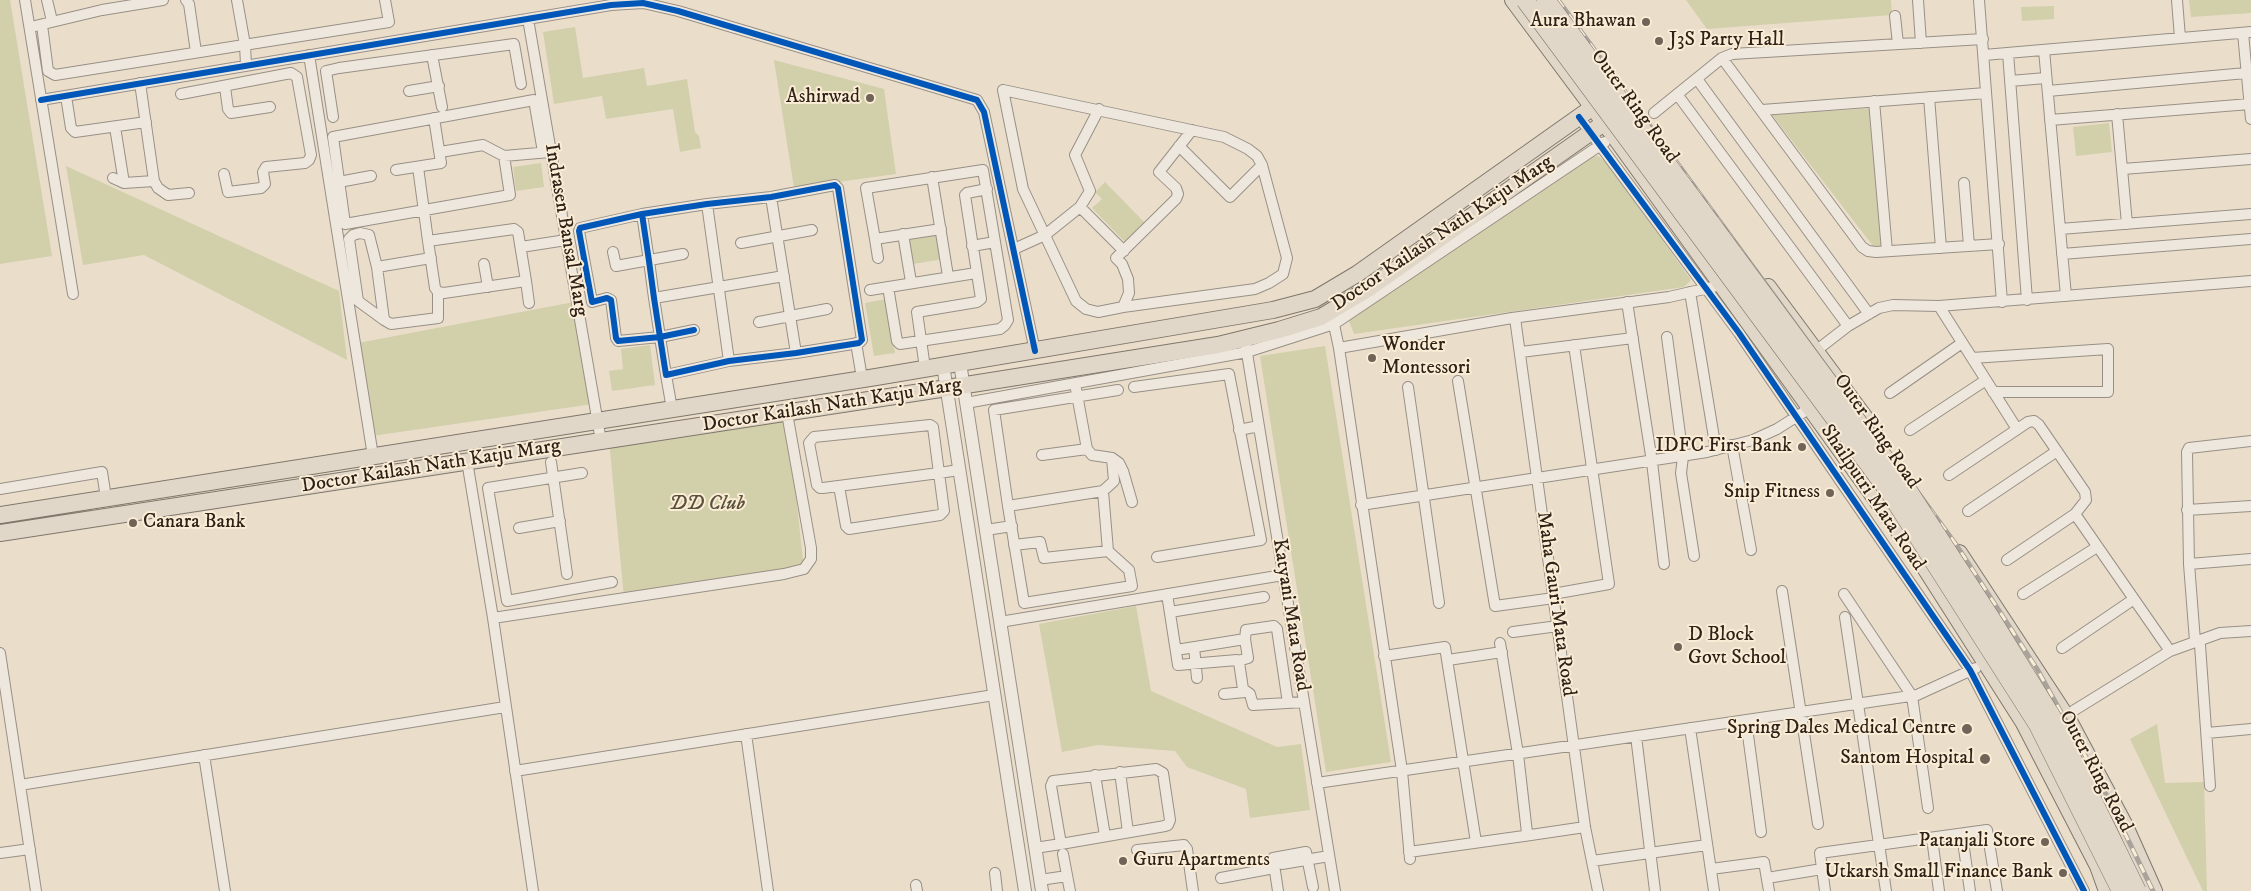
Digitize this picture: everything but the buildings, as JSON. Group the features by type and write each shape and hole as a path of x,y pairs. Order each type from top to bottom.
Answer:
{"highway":[{"name":"Outer Ring Road","path":"1525,0 1890,493 2038,725 2121,891"},
{"name":"Outer Ring Road","path":"1546,0 1905,486 2052,717 2137,891"}],"main road":[{"name":"Outer Ring Road","path":"1513,0 1594,107 1710,268 1714,286 1804,412 1922,563 2024,723 2098,866 2108,891"},
{"name":"Outer Ring Road","path":"1555,0 1817,350 1920,494 2067,718 2112,800 2154,891"},
{"name":"Doctor Kailash Nath Katju Marg","path":"0,515 944,366 1273,310 1315,299 1357,274 1594,107"},
{"name":"Doctor Kailash Nath Katju Marg","path":"0,533 947,388 1073,375 1218,344 1246,345 1321,317 1332,318 1368,289 1422,252 1595,138 1604,123"},
{"path":"1411,236 1422,252"},
{"path":"1710,268 1739,248"},
{"path":"1959,620 1990,601"},
{"path":"2073,818 2112,800"}],"street":[{"path":"25,0 73,294"},
{"path":"48,0 48,71 55,75 389,22"},
{"path":"29,28 101,5 163,0"},
{"path":"186,0 189,4 196,52"},
{"path":"237,0 245,45 246,65"},
{"path":"385,0 390,42"},
{"path":"1918,0 1921,43"},
{"path":"1979,0 2002,302"},
{"path":"2177,0 2180,38"},
{"path":"41,100 611,5 643,3 678,11 977,100 984,112 1035,351"},
{"path":"1895,16 1898,44"},
{"name":"Indrasen Bansal Marg","path":"528,19 547,152 566,240 601,441"},
{"path":"1984,55 2247,33 2246,73 2251,119"},
{"path":"1654,113 1722,58 1732,54 1983,39"},
{"path":"333,117 326,71 339,68 514,44 521,84"},
{"path":"2044,50 2066,296"},
{"path":"334,51 335,65 339,68"},
{"path":"2008,53 2027,300"},
{"path":"309,55 372,456"},
{"path":"432,55 442,107"},
{"path":"1722,58 1862,247 1868,251 1887,251 1999,244"},
{"path":"2048,91 2246,73"},
{"path":"181,94 291,74 297,78 311,155 309,160 305,163 266,168 263,172 265,184 261,188 228,192 224,174"},
{"path":"1697,78 1868,314"},
{"path":"2010,80 2046,78"},
{"path":"140,83 154,181 158,188 168,196 189,193"},
{"path":"409,91 439,86"},
{"path":"225,87 230,113 270,107"},
{"path":"300,93 314,90"},
{"path":"1003,90 1099,109 1224,137 1248,149 1257,156 1262,165 1287,258 1283,274 1269,283 1254,289 1123,306 1098,312 1086,309 1076,301 1023,190 1003,90"},
{"path":"1762,110 1986,93"},
{"path":"1677,94 1848,326"},
{"path":"66,96 71,128 75,132 146,122"},
{"path":"1929,97 1941,248"},
{"path":"440,152 483,145 504,156 547,152 534,100 333,137 345,224 510,195 504,156"},
{"path":"1874,102 1887,251"},
{"path":"2050,120 2250,104"},
{"path":"1014,249 1045,235 1080,207 1090,192 1075,155 1099,109"},
{"path":"2117,114 2127,224"},
{"path":"1339,348 1515,318 1690,292 1714,286 1578,117"},
{"path":"396,170 441,163 434,118"},
{"path":"115,127 124,183"},
{"path":"1123,306 1128,293 1128,279 1122,264 1116,258 1176,199 1178,194 1176,188 1159,172 1192,130"},
{"path":"1586,827 1476,842 1409,855 1402,771 1339,348 1332,318 1595,138 1615,136"},
{"path":"1179,146 1230,197 1262,165"},
{"path":"2123,169 2251,159"},
{"path":"384,320 377,267 369,235 360,233 352,235 349,240 358,301 384,320 390,324 438,318 438,292 435,288 430,258 418,166"},
{"path":"878,258 866,188 982,169 987,189 1008,320 1005,325 1000,329 903,344 897,340 888,286"},
{"path":"339,182 370,176"},
{"path":"932,177 948,276"},
{"path":"113,178 124,183 154,181"},
{"path":"1964,184 1969,246"},
{"path":"666,375 729,360 796,353 856,343 862,340 863,336 837,186 771,197 642,214 583,226 579,231 592,302 607,298 611,300 618,341 660,337 694,330"},
{"path":"925,368 917,312 980,301 981,299 966,194 987,189"},
{"path":"771,197 796,353"},
{"path":"707,204 717,287 729,360"},
{"path":"1080,207 1124,251"},
{"path":"642,214 672,408"},
{"path":"2060,229 2251,214"},
{"path":"428,241 510,228 518,232 529,302"},
{"path":"874,239 940,229"},
{"path":"741,243 812,230"},
{"path":"903,234 911,282"},
{"path":"2062,254 2251,239"},
{"path":"521,247 566,240"},
{"path":"972,246 995,242"},
{"path":"613,252 616,266 683,254"},
{"path":"377,267 430,258"},
{"path":"484,264 488,287"},
{"path":"870,290 976,273"},
{"path":"654,298 784,276"},
{"path":"438,292 444,293 526,281"},
{"path":"1817,350 1848,326 1868,314 1879,308 1893,305 1939,306 2002,302 2251,282"},
{"path":"1690,292 1716,450"},
{"path":"1627,302 1652,462 1664,564"},
{"path":"1939,306 2017,429"},
{"path":"759,322 827,309"},
{"name":"Maha Gauri Mata Road","path":"1515,318 1574,745 1598,891"},
{"path":"1667,337 1683,457 1681,473 1694,556"},
{"path":"1521,352 1633,338"},
{"path":"856,343 862,378"},
{"path":"1890,393 1962,343"},
{"path":"966,403 1073,375 1155,368 1246,345"},
{"name":"Katyani Mata Road","path":"1246,345 1335,891"},
{"path":"1458,381 1495,606 1609,584 1594,471 1584,422 1574,345"},
{"path":"1972,358 2108,349 2108,392 1994,392"},
{"path":"960,362 1041,886 1067,876"},
{"path":"944,366 1025,891"},
{"path":"1155,368 1158,384"},
{"path":"1134,387 1229,374 1261,540 1157,557"},
{"path":"1073,375 1087,449 1092,455 1112,458 1119,463 1123,470 1132,502"},
{"path":"1910,430 1986,380"},
{"path":"1408,387 1439,603"},
{"path":"1103,491 1108,551 1129,570 1132,586 1024,603 994,410 1118,390"},
{"path":"1361,505 1683,457 1752,440 1777,429 1804,412"},
{"name":"Shailputri Mata Road","path":"1804,412 1970,670 2084,891"},
{"path":"493,618 784,574 804,569 811,559 811,548 787,413"},
{"path":"1948,475 2028,422 2034,421 2039,425 2085,492 2086,500 2075,514 2007,560"},
{"path":"839,486 846,526 851,529 940,515 944,512 939,473 933,425 814,437 809,443 817,485 823,488 939,473 959,470"},
{"path":"1239,430 1259,426"},
{"path":"2210,786 2207,733 2189,564 2186,456 2189,448 2251,440"},
{"path":"1732,445 1751,550"},
{"path":"1042,455 1087,449"},
{"path":"1968,511 2057,451"},
{"path":"1008,506 1103,491 1114,480 1112,458"},
{"path":"467,462 493,618 533,891"},
{"path":"551,462 568,574"},
{"path":"0,489 102,472 106,498"},
{"path":"582,473 488,488 507,601 612,582"},
{"path":"2187,510 2251,506"},
{"path":"2075,514 2170,651"},
{"path":"519,528 560,521"},
{"path":"986,530 1012,526"},
{"path":"1014,545 1040,542 1044,558 1108,551"},
{"path":"2023,594 2097,547"},
{"path":"2189,564 2251,560"},
{"path":"1000,622 1284,575"},
{"path":"1782,592 1799,712 1818,824"},
{"path":"1167,594 1178,665 1238,661 1248,658 1245,639 1246,630 1276,627 1288,703"},
{"path":"1844,594 1912,696 1928,808"},
{"path":"1170,612 1264,597"},
{"path":"2062,648 2134,599"},
{"path":"1845,617 1886,891"},
{"path":"1513,632 1558,626"},
{"path":"2067,718 2197,643 2220,633 2251,631"},
{"path":"2067,718 2170,651 2197,643 2251,637"},
{"path":"1176,650 1245,639"},
{"path":"1194,647 1197,678"},
{"path":"1384,656 1445,647 1476,842"},
{"path":"1448,660 1501,648 1518,754 1527,833 1524,836"},
{"path":"0,653 36,891"},
{"path":"1238,661 1245,692"},
{"path":"1317,783 1912,696 1986,664"},
{"path":"1224,694 1245,692 1250,694 1252,705 1304,702"},
{"path":"515,771 994,695"},
{"path":"20,785 505,707"},
{"path":"1746,720 1761,832"},
{"path":"1690,728 1714,891"},
{"path":"2207,733 2251,729"},
{"path":"746,734 767,891"},
{"path":"1636,736 1655,891"},
{"path":"204,755 225,891"},
{"path":"1035,848 1062,849 1105,836 1165,826 1169,823 1164,776 1160,770 1095,774 1056,779 1052,783 1062,849 1070,891"},
{"path":"1120,772 1128,832"},
{"path":"1095,774 1105,836"},
{"path":"1824,891 1820,853 1987,830 1997,891"},
{"path":"1962,834 1970,891"},
{"path":"1932,838 1939,891"},
{"path":"1137,850 1184,845 1187,849 1193,891"},
{"path":"1592,861 1707,845"},
{"path":"0,853 30,849"},
{"path":"1222,878 1329,856"},
{"path":"1309,860 1313,887"},
{"path":"1711,869 1764,862 1769,891"},
{"path":"1278,866 1278,891"},
{"path":"1767,878 1822,869"},
{"path":"995,873 997,891"}],"green space":[{"path":"0,0 10,0 52,256 0,264"},
{"path":"1686,0 1891,0 1892,15 1707,29"},
{"path":"2189,0 2251,0 2251,13 2191,17"},
{"path":"2054,6 2054,19 2022,21 2021,7"},
{"path":"575,27 583,78 644,68 647,86 687,79 695,132 699,136 701,148 680,152 673,109 606,119 602,96 554,104 543,32"},
{"path":"774,60 884,89 896,174 794,188"},
{"path":"1874,108 1886,247 1873,246 1772,115"},
{"path":"2109,123 2112,152 2076,156 2073,127"},
{"path":"1598,156 1608,164 1691,280 1684,287 1354,334 1349,321 1579,158"},
{"path":"541,163 544,187 516,191 513,167"},
{"path":"66,166 339,291 347,360 144,255 83,265"},
{"path":"1105,182 1145,223 1125,242 1092,208 1102,199 1095,192"},
{"path":"939,231 944,259 913,264 909,236"},
{"path":"886,299 895,353 874,356 865,303"},
{"path":"574,302 593,404 372,436 358,343"},
{"path":"650,345 655,385 612,391 609,371 623,369 621,349"},
{"path":"1325,346 1391,762 1326,772 1260,356"},
{"name":"DD Club","path":"787,413 804,569 624,598 609,440"},
{"path":"1136,606 1151,691 1277,747 1301,744 1310,810 1250,818 1246,789 1187,767 1175,751 1098,745 1062,752 1039,624"},
{"path":"2157,724 2165,783 2204,782 2207,891 2203,891 2130,739"}],"railway":[{"path":"1558,0 1957,546 2037,669 2102,786 2153,891"}],"cycle path":[{"path":"41,100 611,5 643,3 678,11 977,100 984,112 1035,351"},
{"path":"1579,117 1739,333 1970,670 2084,891"},
{"path":"642,214 654,298 660,337 666,375 729,361 796,353 859,343 862,340 838,188 835,185 771,197 642,214 580,228 592,302 607,298 611,300 618,341 660,337 694,330"}],"place":[{"name":"Aura Bhawan","path":"1646,22"},
{"name":"J3S Party Hall","path":"1659,41"},
{"name":"Ashirwad","path":"870,98"},
{"name":"Wonder Montessori","path":"1372,358"},
{"name":"IDFC First Bank","path":"1802,447"},
{"name":"Snip Fitness","path":"1830,493"},
{"name":"Canara Bank","path":"133,523"},
{"name":"D Block Govt School","path":"1678,647"},
{"name":"Spring Dales Medical Centre","path":"1967,729"},
{"name":"Santom Hospital","path":"1985,759"},
{"name":"Patanjali Store","path":"2045,842"},
{"name":"Guru Apartments","path":"1123,861"},
{"name":"Utkarsh Small Finance Bank","path":"2063,873"}]}
